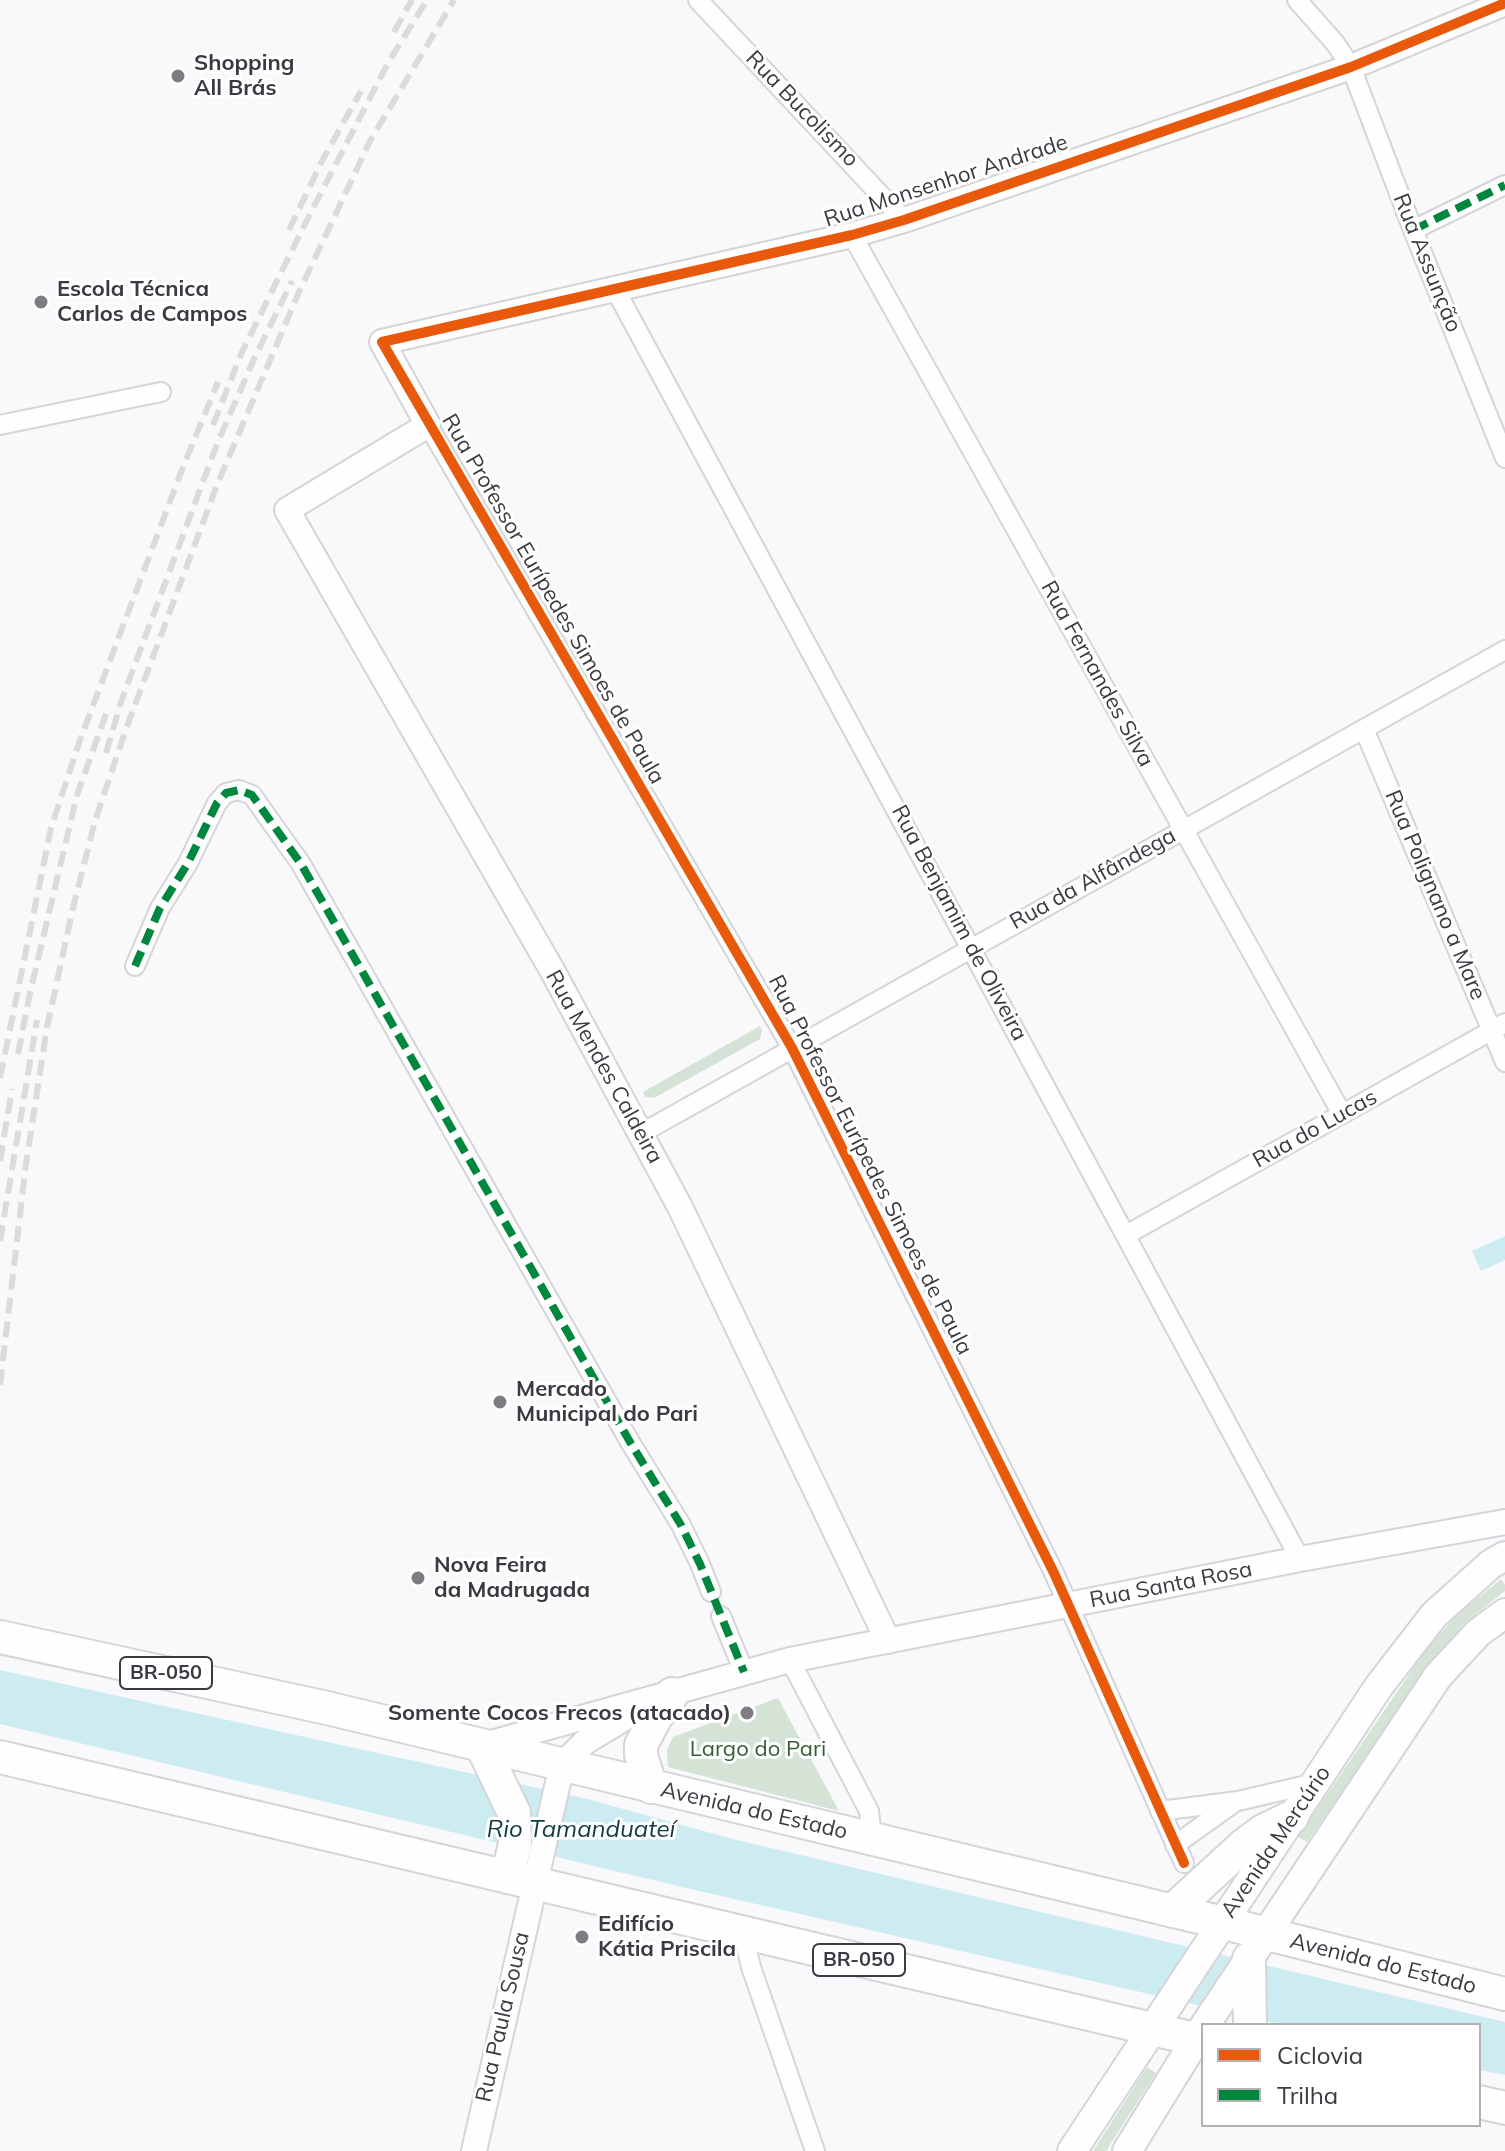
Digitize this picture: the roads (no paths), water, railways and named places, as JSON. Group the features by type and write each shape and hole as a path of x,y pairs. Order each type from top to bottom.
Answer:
{"highway":[{"name":"Avenida do Estado","path":"0,1637 259,1693 487,1756 560,1773 651,1787 1172,1911 1219,1928 1257,1947 1505,1994"},
{"path":"651,1787 641,1745 672,1694"},
{"path":"487,1756 514,1813 522,1873"},
{"name":"BR-050","path":"0,1757 522,1873 750,1935 1152,2030 1201,2029"},
{"path":"1172,1911 1244,1845 1263,1831 1292,1817"},
{"path":"1250,2023 1257,1947"},
{"path":"1481,2102 1505,2108"}],"main road":[{"name":"Avenida Mercúrio","path":"1072,2151 1379,1686 1434,1615 1491,1564 1505,1556"},
{"name":"Avenida Mercúrio","path":"1208,2023 1438,1676 1478,1633 1505,1613"},
{"name":"Avenida Mercúrio","path":"1127,2151 1201,2034"}],"street":[{"name":"Rua Bucolismo","path":"698,0 904,220"},
{"name":"Rua Assunção","path":"1297,0 1335,43 1351,67 1505,458"},
{"name":"Rua Monsenhor Andrade","path":"382,342 852,235 904,220 1351,67 1505,3"},
{"path":"1413,230 1505,185"},
{"name":"Rua Fernandes Silva","path":"852,235 1342,1114"},
{"name":"Rua Benjamim de Oliveira","path":"615,289 1300,1559"},
{"name":"Rua Professor Eurípedes Simoes de Paula","path":"382,342 792,1048 1069,1606 1184,1863"},
{"path":"0,425 161,392"},
{"name":"Rua Mendes Caldeira","path":"428,425 287,510 552,970 680,1207 888,1641"},
{"name":"Rua da Alfândega","path":"640,1134 1505,650"},
{"name":"Rua Polignano a Mare","path":"1364,729 1498,1026 1505,1062"},
{"path":"135,966 160,908 188,863 217,803 226,793 239,790 252,795 301,864 630,1442 681,1525 711,1592"},
{"name":"Rua do Lucas","path":"1126,1235 1498,1026"},
{"name":"Rua Santa Rosa","path":"790,1660 1300,1559 1505,1522"},
{"path":"721,1616 744,1672"},
{"path":"487,1756 672,1694 790,1660 869,1811 872,1839"},
{"path":"522,1873 560,1773 601,1731 627,1716 657,1706 672,1694"},
{"path":"1160,1811 1238,1801 1315,1783"},
{"path":"1175,1845 1238,1801"},
{"name":"Rua Paula Sousa","path":"474,2151 522,1873"},
{"path":"750,1935 747,1950 751,1967 815,2151"}],"water":[{"path":"1505,1236 1505,1260 1481,1271 1472,1251"},
{"name":"Rio Tamanduateí","path":"0,1670 587,1799 733,1839 1505,2022 1505,2075 1481,2070 1481,2023 1275,2023 682,1887 0,1724"}],"railway":[{"path":"394,32 412,0"},
{"path":"213,425 242,352 305,224 388,63 427,0"},
{"path":"0,1385 26,1164 47,1027 95,821 217,485 299,292 370,141 454,0"},
{"path":"289,230 323,159 361,91"},
{"path":"106,753 122,699 217,444 292,281"},
{"path":"0,1078 51,828 80,740 218,382"},
{"path":"18,1054 77,795 106,714"},
{"path":"0,1241 37,1020"},
{"path":"0,1161 12,1089"}],"place":[{"name":"Shopping All Brás","path":"178,76"},
{"name":"Escola Técnica Carlos de Campos","path":"41,302"},
{"name":"Mercado Municipal do Pari","path":"500,1402"},
{"name":"Nova Feira da Madrugada","path":"418,1578"},
{"name":"Somente Cocos Frecos (atacado)","path":"747,1713"},
{"name":"Edifício Kátia Priscila","path":"582,1937"}],"park label":[{"name":"Largo do Pari","path":"758,1749"}]}
